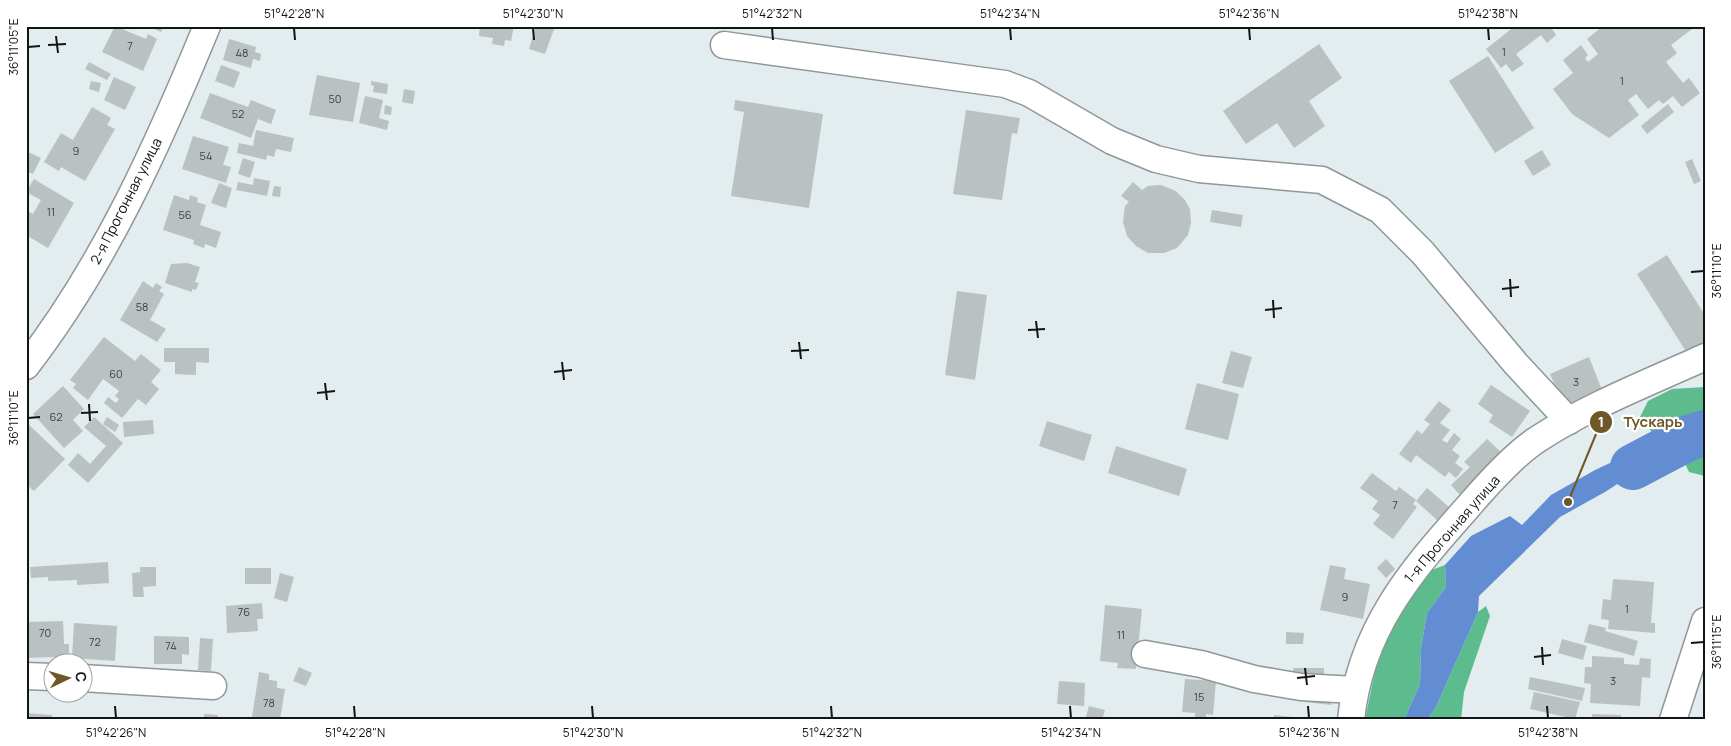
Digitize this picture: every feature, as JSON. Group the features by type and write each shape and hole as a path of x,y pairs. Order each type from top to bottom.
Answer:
{"street":[{"name":"2-я Прогонная улица","path":"26,366 77,296 122,215 173,108 207,26"},
{"path":"724,45 1005,84 1029,93 1112,141 1156,159 1199,169 1322,180 1380,210 1422,253 1516,364 1569,420"},
{"name":"1-я Прогонная улица","path":"1350,720 1355,690 1382,616 1397,591 1485,487 1536,440 1569,420 1705,357"},
{"path":"1673,720 1705,621"},
{"path":"1145,654 1201,664 1272,682 1301,687 1355,690"},
{"path":"26,676 42,677"},
{"path":"92,679 213,686"}],"green space":[{"path":"1705,387 1705,414 1669,430 1652,432 1639,419 1648,401 1672,389"},
{"path":"1705,433 1705,476 1689,472 1677,446 1688,438"},
{"path":"1445,565 1446,587 1427,613 1421,648 1420,684 1404,720 1365,720 1378,656 1400,607 1421,574"},
{"path":"1486,606 1490,616 1464,692 1461,720 1427,720 1436,707 1478,612"}],"water":[{"path":"1705,414 1705,433 1688,438 1605,492 1560,517 1479,596 1478,612 1436,707 1427,720 1404,720 1420,684 1421,648 1427,613 1446,587 1445,565 1471,536 1510,516 1522,525 1551,495 1595,470 1627,455 1652,432 1669,430"}],"building":[{"path":"115,26 146,39 148,34 157,39 143,71 102,52"},
{"path":"148,26 164,26 161,32"},
{"path":"480,26 514,26 511,41 505,40 504,46 492,44 493,38 479,36"},
{"path":"536,26 554,29 545,54 529,49"},
{"path":"1515,26 1555,26 1552,29 1556,35 1547,43 1541,35 1516,54 1524,64 1512,72 1506,64 1501,68 1486,49"},
{"path":"1603,26 1696,26 1671,45 1677,53 1666,62 1683,83 1689,78 1700,93 1682,107 1673,96 1663,104 1659,100 1648,109 1636,94 1628,100 1639,115 1609,138 1572,114 1553,89 1573,73 1563,60 1581,45 1588,55 1585,58 1588,62 1598,54 1587,39"},
{"path":"229,39 256,47 255,52 261,54 260,61 253,59 251,68 223,60"},
{"path":"1319,44 1342,78 1309,101 1325,126 1294,148 1277,123 1246,144 1223,111"},
{"path":"1488,56 1534,128 1495,153 1449,81"},
{"path":"89,62 111,74 107,80 85,69"},
{"path":"221,65 240,72 234,88 215,81"},
{"path":"317,75 360,83 353,122 309,115"},
{"path":"114,77 136,87 125,110 104,100"},
{"path":"91,81 101,83 99,92 89,89"},
{"path":"371,81 388,84 387,94 373,92 374,86 371,85"},
{"path":"404,89 415,91 413,104 402,102"},
{"path":"210,93 248,107 251,100 276,110 271,124 258,119 251,138 200,118"},
{"path":"365,96 383,100 379,118 389,121 387,130 359,123"},
{"path":"735,100 823,114 809,208 731,196 744,112 734,110"},
{"path":"1668,104 1674,112 1647,134 1641,126"},
{"path":"385,105 392,107 391,115 384,114"},
{"path":"92,107 111,118 107,125 115,129 85,181 61,167 59,171 44,162 61,133 73,140"},
{"path":"966,110 1020,118 1017,134 1012,133 1002,200 953,194"},
{"path":"256,130 294,138 291,152 276,149 274,157 267,155 266,160 237,153 239,143 253,146"},
{"path":"193,136 229,147 223,165 231,167 226,183 182,169"},
{"path":"1542,150 1551,165 1533,176 1524,161"},
{"path":"26,151 41,158 33,174 26,171"},
{"path":"243,158 255,162 250,178 238,174"},
{"path":"1692,159 1701,181 1694,184 1685,162"},
{"path":"254,178 270,181 267,196 236,190 238,182 253,185"},
{"path":"34,179 74,203 48,248 26,235 26,210 33,214 41,200 26,192"},
{"path":"1133,182 1142,190 1148,186 1161,185 1176,191 1185,200 1190,209 1191,223 1188,235 1177,248 1164,253 1148,253 1136,246 1127,236 1123,222 1125,206 1129,202 1121,196"},
{"path":"219,183 232,188 226,208 211,203"},
{"path":"274,186 281,187 280,197 272,196"},
{"path":"174,195 189,200 190,195 198,198 197,202 206,205 200,225 221,232 216,248 205,244 204,248 193,244 194,240 163,230"},
{"path":"1212,210 1243,215 1241,227 1210,222"},
{"path":"1667,255 1703,312 1705,311 1705,347 1687,353 1637,274"},
{"path":"187,263 200,267 195,282 199,283 196,290 192,289 192,292 165,283 171,264"},
{"path":"143,281 153,288 156,283 162,287 159,291 164,294 150,320 166,329 157,342 120,320"},
{"path":"957,291 987,295 975,380 945,375"},
{"path":"104,337 135,361 141,354 161,370 151,382 159,389 146,405 138,399 122,418 104,403 108,397 116,403 119,399 115,396 119,391 103,379 88,400 73,388 76,384 70,380"},
{"path":"164,348 209,348 209,363 196,362 196,375 175,374 175,362 164,362"},
{"path":"1231,351 1252,357 1243,388 1222,383"},
{"path":"1589,357 1602,390 1564,406 1550,374"},
{"path":"1197,383 1239,394 1228,440 1185,429"},
{"path":"1491,385 1530,411 1512,437 1489,422 1493,415 1478,404"},
{"path":"63,386 84,409 73,420 83,431 64,448 33,414"},
{"path":"1439,401 1451,410 1440,423 1450,430 1442,440 1447,443 1454,433 1461,439 1452,450 1460,456 1455,463 1463,469 1456,478 1449,472 1445,477 1416,455 1411,463 1399,454 1417,430 1422,434 1430,424 1424,420"},
{"path":"94,417 123,443 88,483 68,465 78,453 90,464 106,446 84,427"},
{"path":"107,417 119,425 115,432 103,424"},
{"path":"153,420 154,434 124,437 123,422"},
{"path":"1047,421 1092,435 1084,461 1039,446"},
{"path":"26,422 65,459 34,491 26,484"},
{"path":"1487,439 1502,453 1460,495 1451,485 1470,467 1464,462"},
{"path":"1116,446 1187,469 1179,496 1108,473"},
{"path":"1372,473 1396,491 1399,487 1416,500 1413,504 1417,507 1393,539 1373,524 1380,515 1372,509 1378,501 1360,488"},
{"path":"1427,488 1449,507 1437,520 1416,501"},
{"path":"1386,559 1395,569 1386,578 1377,568"},
{"path":"108,562 109,583 77,585 77,580 48,581 48,577 31,578 30,567"},
{"path":"1330,565 1346,568 1344,579 1370,584 1363,619 1320,610"},
{"path":"140,567 156,567 156,586 143,587 144,597 133,597 132,573 140,572"},
{"path":"245,568 271,568 271,584 245,584"},
{"path":"280,573 294,577 287,602 274,598"},
{"path":"1613,579 1654,582 1651,623 1655,623 1655,633 1608,629 1609,620 1601,619 1603,599 1611,600"},
{"path":"262,603 263,619 257,619 258,631 227,633 226,606"},
{"path":"1105,605 1142,609 1136,669 1117,668 1118,663 1100,661"},
{"path":"63,621 64,644 69,644 69,654 42,654 42,657 26,658 26,622"},
{"path":"74,623 117,626 115,661 92,659 92,654 72,654"},
{"path":"1589,624 1606,628 1605,631 1638,641 1634,656 1584,642"},
{"path":"1286,632 1304,633 1303,644 1286,644"},
{"path":"154,636 189,637 189,655 182,654 182,664 154,664"},
{"path":"200,638 213,639 211,671 198,670"},
{"path":"1562,639 1587,646 1583,660 1558,653"},
{"path":"1592,656 1624,658 1624,664 1639,665 1640,658 1651,659 1650,678 1642,677 1640,706 1590,703 1591,684 1584,683 1585,667 1592,667"},
{"path":"299,667 312,673 306,686 293,681"},
{"path":"1293,668 1324,668 1324,683 1293,683"},
{"path":"259,672 269,674 269,680 277,681 277,688 285,689 280,720 252,717"},
{"path":"1530,677 1585,688 1582,701 1528,689"},
{"path":"1185,679 1216,681 1213,715 1206,714 1206,720 1195,719 1195,713 1182,712"},
{"path":"1059,681 1085,683 1084,706 1057,704"},
{"path":"1306,691 1333,693 1331,705 1305,702"},
{"path":"1534,692 1580,702 1575,719 1530,709"},
{"path":"1089,706 1105,710 1102,720 1085,720"},
{"path":"26,713 52,715 52,720 26,720"},
{"path":"204,714 218,715 218,720 204,720"},
{"path":"1592,714 1621,715 1621,720 1592,720"},
{"path":"1274,715 1301,718 1274,720"}],"waterway":[{"path":"1633,467 1688,438 1705,433"}],"place":[{"name":"Тускарь","path":"1568,502"}]}
